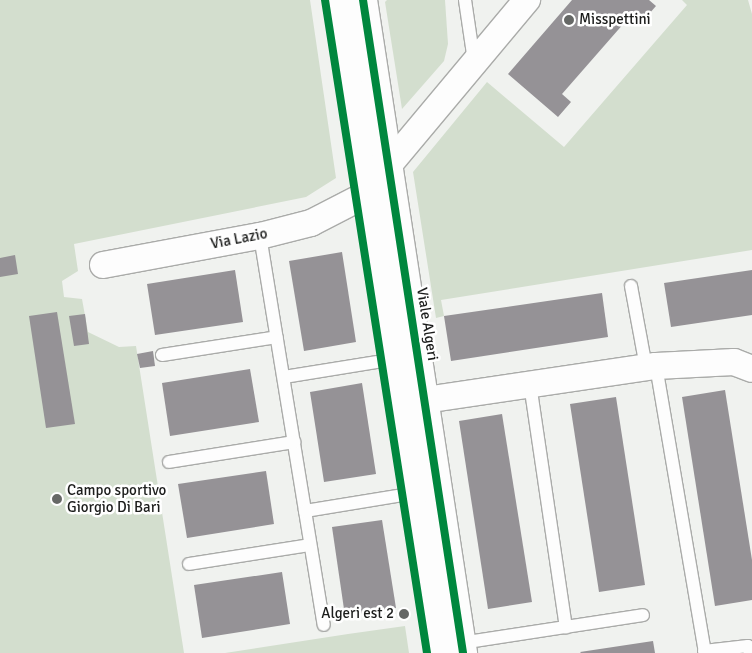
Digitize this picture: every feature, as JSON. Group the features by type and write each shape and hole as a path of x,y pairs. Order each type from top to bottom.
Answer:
{"street":[{"path":"339,0 415,493 454,650"},
{"name":"Viale Algeri","path":"363,0 425,400 454,650"},
{"path":"388,166 526,0"},
{"name":"Via Lazio","path":"103,265 260,236 311,223 369,193"},
{"path":"425,400 651,366 734,362 752,370"}],"lane":[{"path":"465,0 474,61"},
{"path":"260,236 324,625"},
{"path":"631,286 651,366 704,652 748,646 750,653"},
{"path":"162,355 277,337"},
{"path":"284,377 395,359"},
{"path":"530,384 566,627"},
{"path":"169,462 294,442"},
{"path":"305,511 415,493"},
{"path":"189,564 310,544"},
{"path":"454,650 566,627 643,615"}],"green space":[{"path":"0,0 310,0 336,178 306,197 74,244 78,271 62,281 64,297 82,299 88,332 119,347 136,346 184,653 0,653"},
{"path":"387,0 445,0 448,44 444,61 402,109 385,2"},
{"path":"682,0 748,0 752,14 752,250 441,300 444,316 436,318 413,172 487,82 564,147 687,5"},
{"path":"405,626 409,653 225,653 348,634"}],"building":[{"path":"572,0 649,0 656,6 642,22 632,14 562,94 571,102 558,117 508,74"},
{"path":"342,252 356,342 304,351 289,261"},
{"path":"15,255 18,274 0,277 0,258"},
{"path":"235,270 243,322 155,335 147,284"},
{"path":"752,270 752,315 671,327 664,283"},
{"path":"602,293 608,337 451,361 444,316"},
{"path":"57,312 75,424 46,428 29,316"},
{"path":"85,314 89,344 74,346 69,316"},
{"path":"153,351 155,366 140,368 137,354"},
{"path":"250,369 259,422 170,436 162,383"},
{"path":"362,383 376,474 324,482 310,392"},
{"path":"725,390 752,560 752,600 715,606 682,397"},
{"path":"616,397 645,585 599,592 570,404"},
{"path":"502,414 532,602 488,609 459,421"},
{"path":"266,471 274,524 187,538 178,484"},
{"path":"382,520 396,608 345,616 332,527"},
{"path":"282,572 290,624 202,638 194,585"},
{"path":"653,641 655,653 580,652"}],"cycle path":[{"path":"325,0 427,653"},
{"path":"363,0 463,653"}],"place":[{"name":"Misspettini","path":"569,20"},
{"name":"Campo sportivo Giorgio Di Bari","path":"57,499"},
{"name":"Algeri est 2","path":"404,614"}]}
